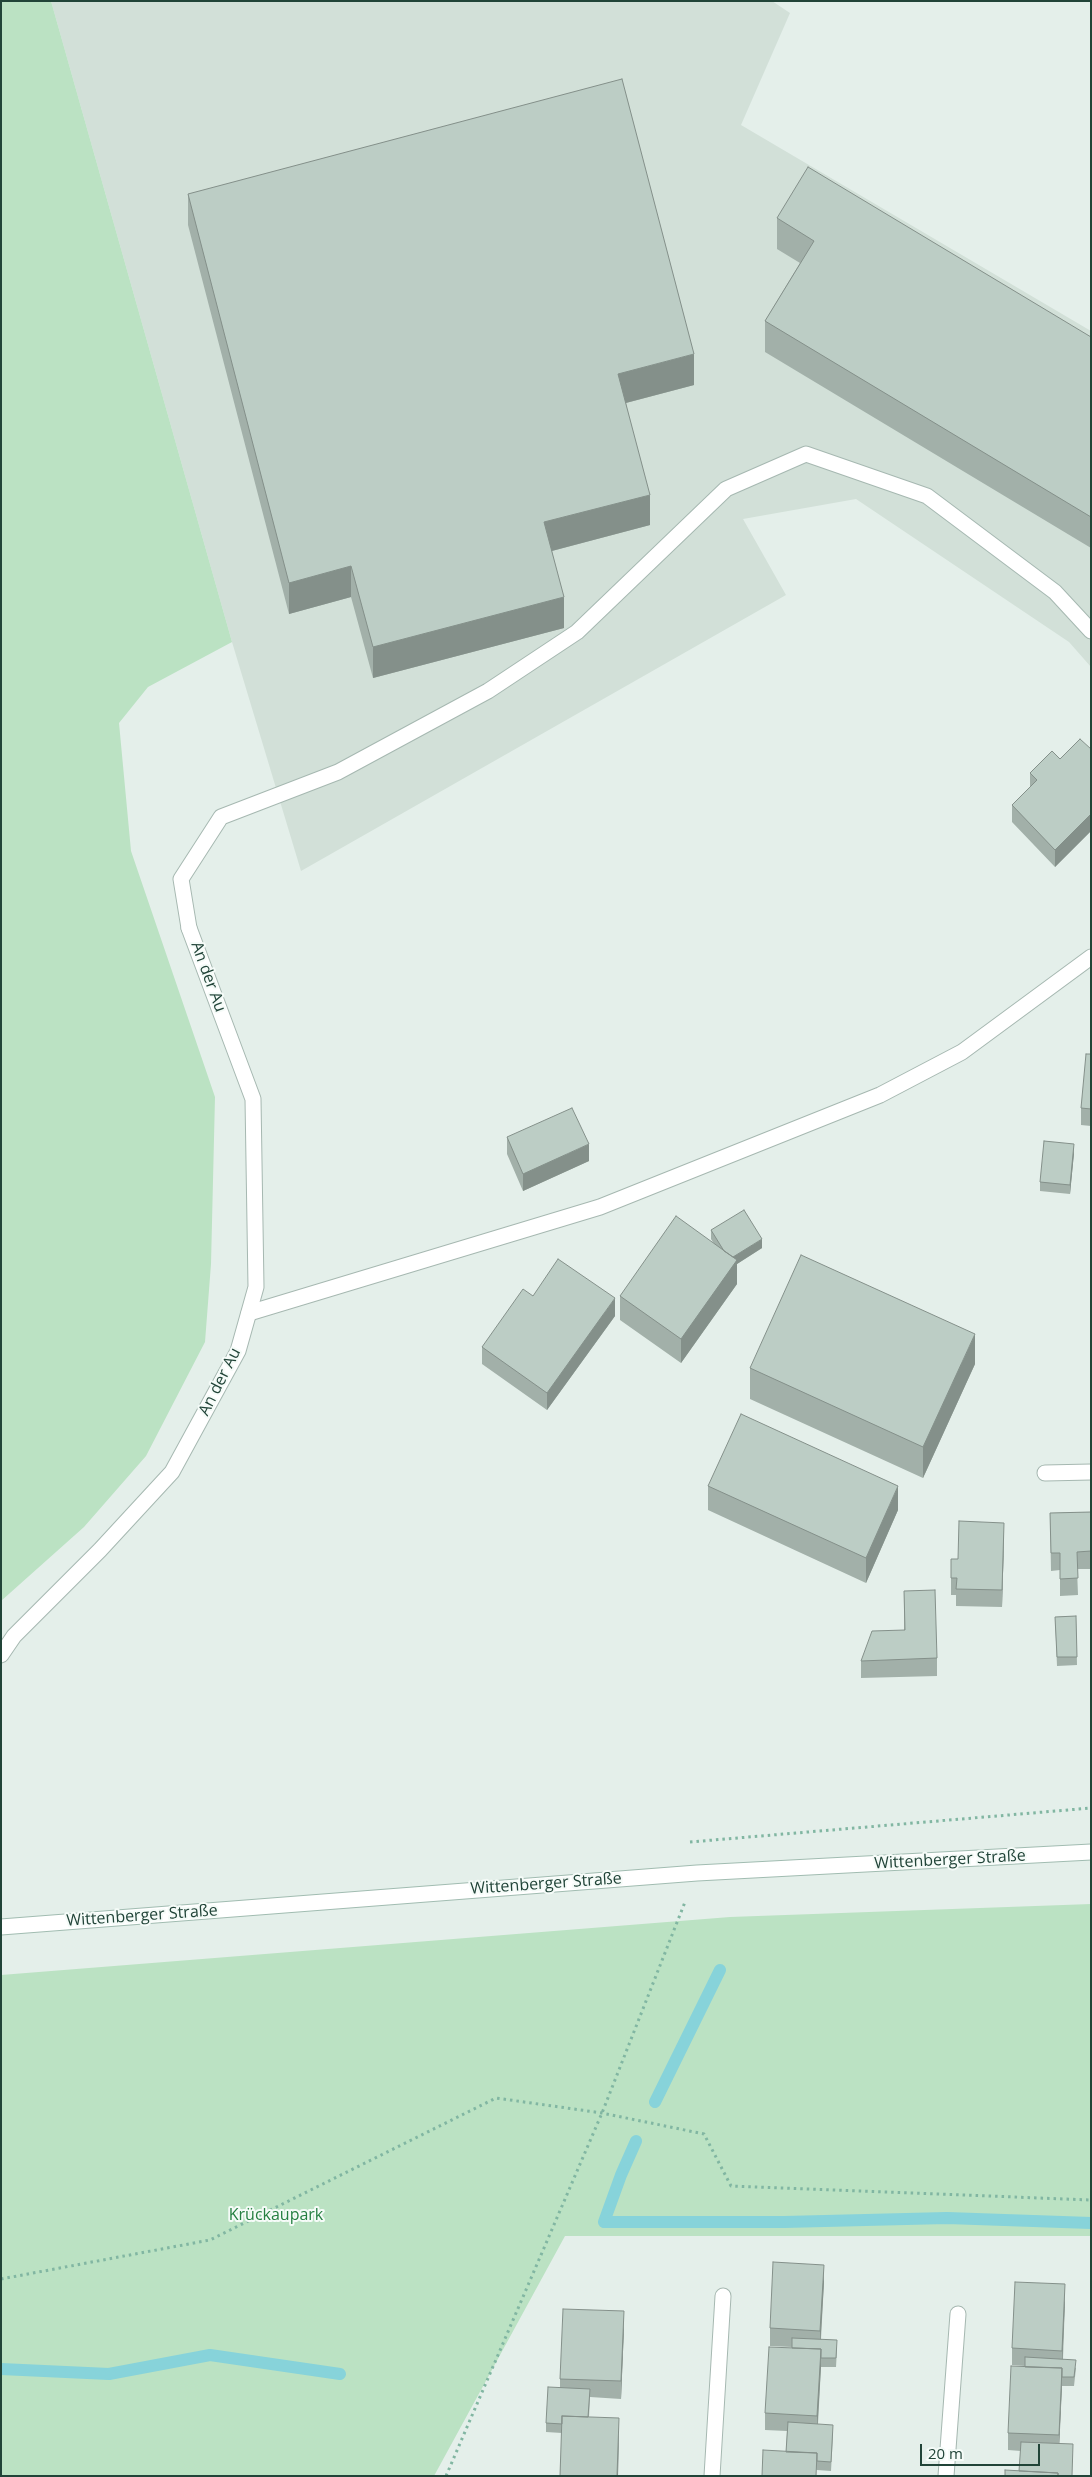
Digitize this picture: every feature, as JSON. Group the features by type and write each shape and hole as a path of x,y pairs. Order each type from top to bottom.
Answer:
{"main road":[{"name":"An der Au","path":"1,1655 14,1636 100,1550 172,1472 238,1351 256,1287 253,1099 189,928 181,879 221,817 338,772 488,690 577,632 726,489 806,454 927,496 1055,592 1091,632"},
{"path":"249,1313 600,1206 880,1095 962,1052 1091,957"},
{"path":"1045,1473 1091,1472"},
{"name":"Wittenberger Straße","path":"1,1926 697,1873 1091,1852"},
{"path":"712,2476 723,2296"},
{"path":"946,2476 958,2314"}],"path":[{"path":"446,2476 602,2113 697,1873 706,1841"},
{"path":"1,2279 210,2240 496,2098 602,2113 704,2134 731,2186 1091,2200"}],"shaded area":[{"path":"51,1 772,1 790,13 741,125 1091,331 1091,667 1069,642 856,499 743,519 786,595 301,871 232,642"}],"green space":[{"path":"1,1 51,1 232,642 148,687 119,723 131,851 215,1097 211,1264 205,1342 146,1456 84,1527 1,1601"},
{"name":"Krückaupark","path":"1091,1904 1091,2236 565,2236 434,2476 1,2476 1,1975 730,1917"}],"building":[{"path":"622,79 694,354 618,374 650,495 544,522 564,597 373,647 351,566 289,583 188,194"},
{"path":"808,167 1091,337 1091,517 765,321 814,241 777,218"},
{"path":"1080,739 1091,749 1091,814 1055,850 1012,805 1037,780 1030,773 1052,751 1060,759"},
{"path":"1086,1054 1091,1054 1091,1109 1081,1108"},
{"path":"572,1108 589,1144 523,1174 507,1137"},
{"path":"1044,1141 1074,1144 1070,1185 1040,1182"},
{"path":"744,1210 762,1239 733,1257 724,1251 711,1230"},
{"path":"676,1216 737,1260 681,1339 620,1296"},
{"path":"801,1255 975,1334 923,1447 750,1368"},
{"path":"558,1259 615,1298 547,1393 482,1347 523,1289 533,1296"},
{"path":"741,1414 898,1486 866,1558 708,1486"},
{"path":"1091,1512 1091,1551 1077,1552 1078,1578 1060,1579 1060,1553 1051,1553 1050,1513"},
{"path":"959,1521 1004,1523 1002,1590 956,1589 957,1578 951,1578 951,1559 958,1559"},
{"path":"935,1590 937,1658 861,1661 872,1631 905,1630 904,1591"},
{"path":"1076,1616 1077,1657 1057,1657 1055,1617"},
{"path":"773,2262 824,2265 820,2331 770,2328"},
{"path":"1015,2282 1065,2284 1062,2351 1012,2348"},
{"path":"563,2309 624,2311 621,2381 560,2379"},
{"path":"792,2338 837,2340 836,2358 821,2358 821,2349 792,2348"},
{"path":"769,2347 821,2349 817,2416 765,2413"},
{"path":"1025,2357 1076,2360 1074,2377 1062,2377 1062,2368 1025,2367"},
{"path":"1011,2366 1062,2368 1059,2435 1008,2433"},
{"path":"548,2387 590,2389 588,2417 562,2416 562,2424 546,2423"},
{"path":"562,2416 619,2418 617,2476 560,2476"},
{"path":"788,2422 833,2425 831,2462 817,2461 817,2453 786,2452"},
{"path":"1021,2442 1073,2444 1072,2476 1058,2476 1058,2473 1019,2471"},
{"path":"763,2450 817,2453 816,2476 762,2476"},
{"path":"1005,2470 1058,2473 1058,2476 1005,2476"}],"waterway":[{"path":"655,2102 720,1970"},
{"path":"636,2141 604,2222 784,2222 947,2218 1091,2223"},
{"path":"1,2369 109,2374 210,2355 340,2374"}]}
